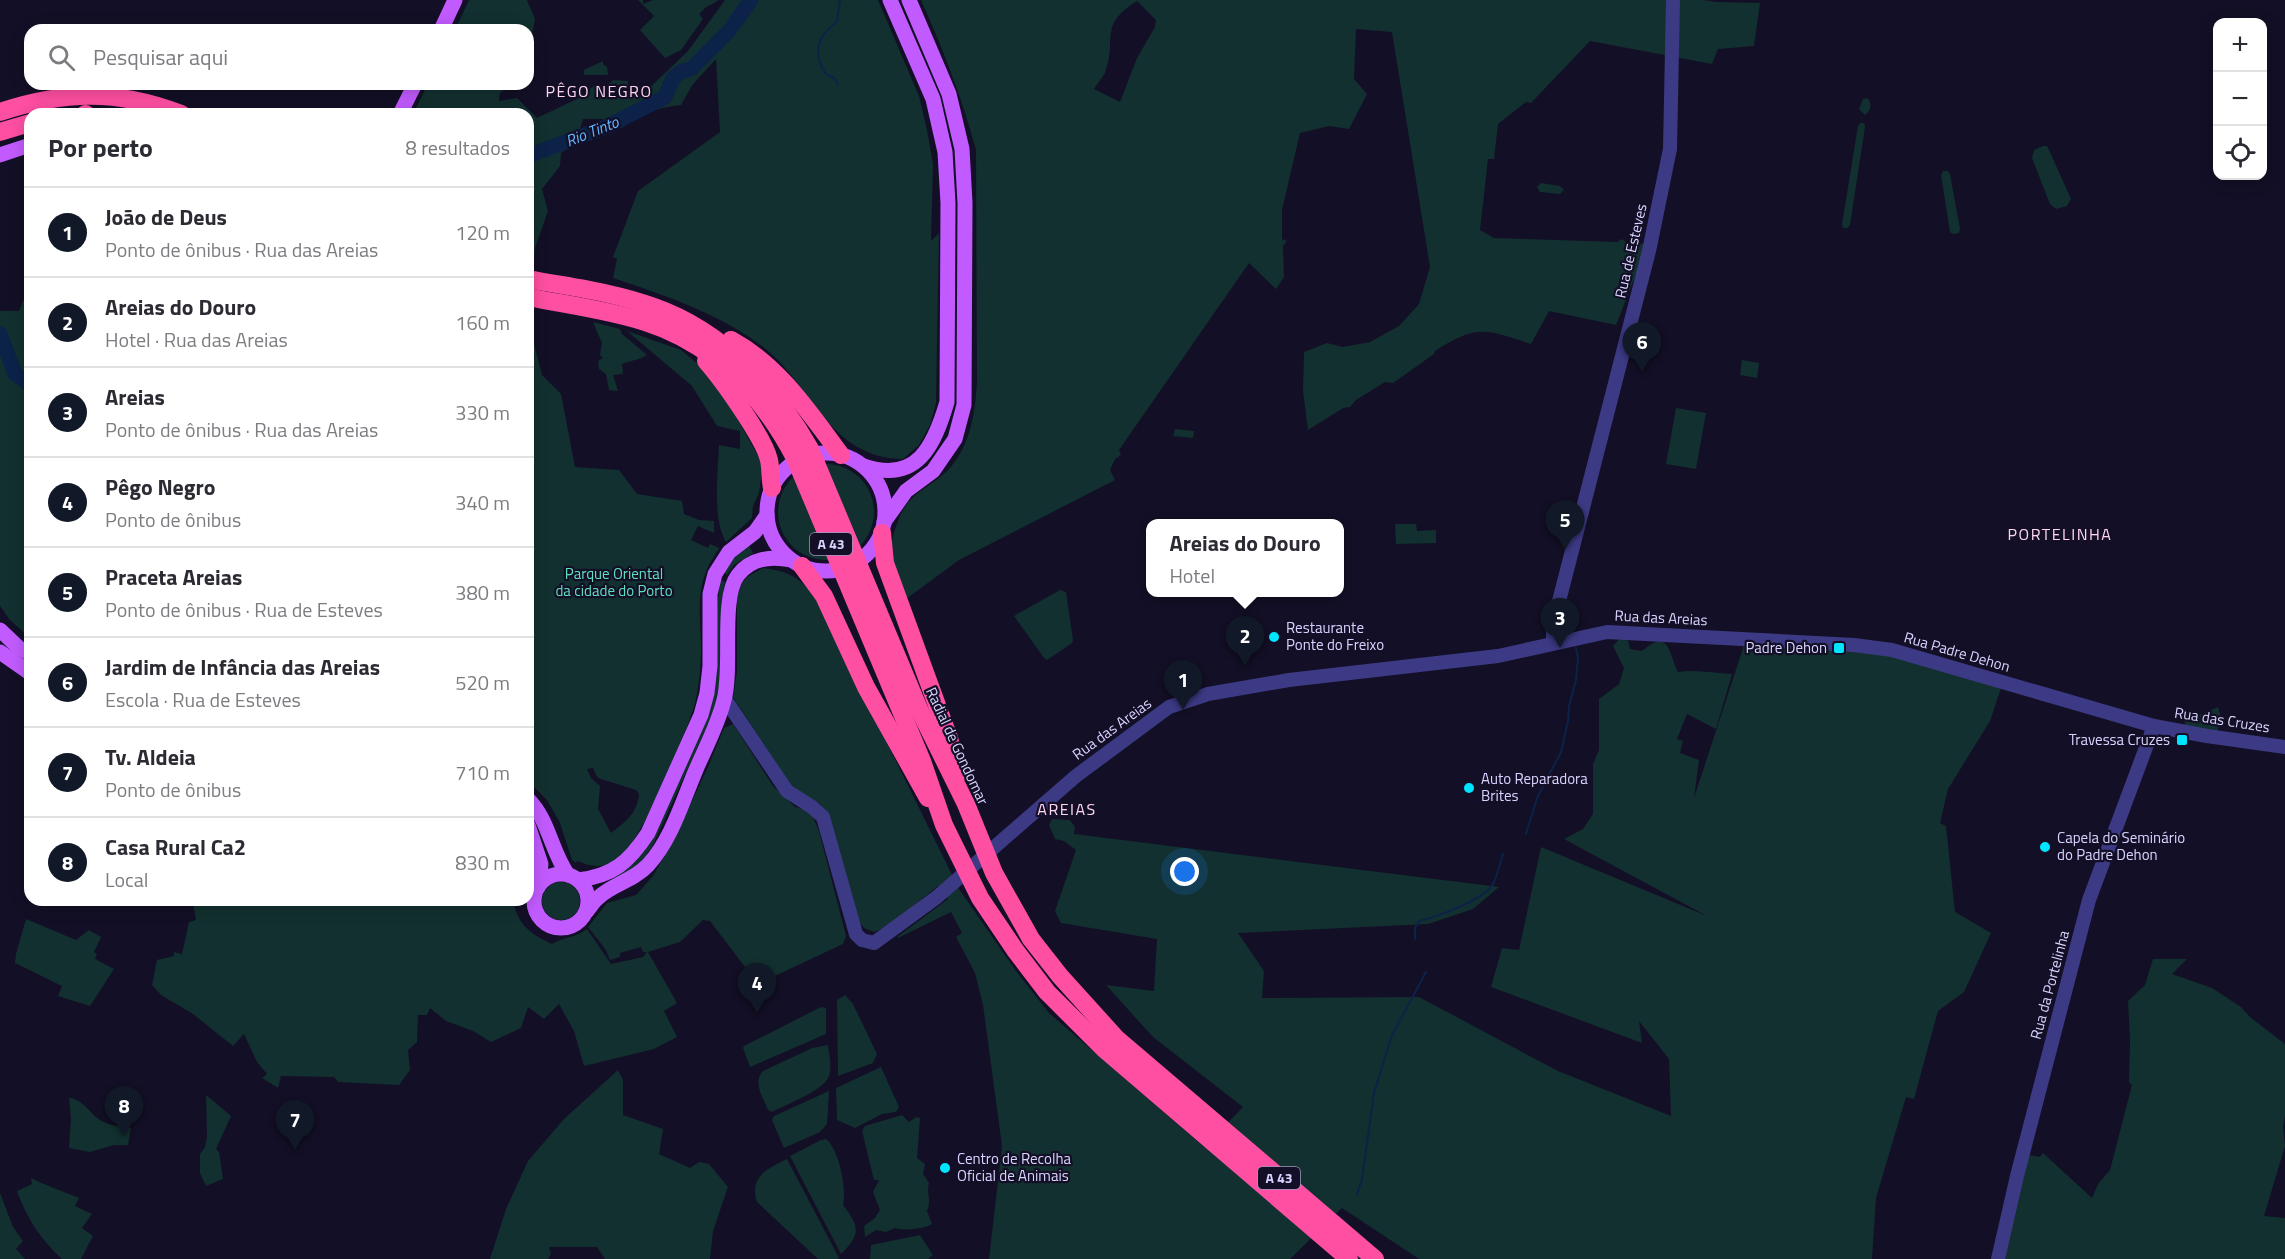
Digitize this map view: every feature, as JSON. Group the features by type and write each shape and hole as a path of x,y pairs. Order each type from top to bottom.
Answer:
{"highway":[{"path":"0,112 34,101 84,95 120,98 158,108"},
{"path":"0,132 24,125"},
{"name":"Radial de Gondomar","path":"534,280 633,300 722,345 745,374 795,458 911,714 966,804 994,873 1031,939 1060,976 1178,1103 1348,1259"},
{"name":"Radial de Gondomar","path":"534,298 627,317 675,322"},
{"path":"675,322 707,326 742,345 771,368 797,397 841,454"},
{"name":"Radial de Gondomar","path":"675,322 688,342 745,374"},
{"path":"688,342 720,376 763,445 769,460 772,488"},
{"path":"883,528 885,563 949,738 966,804"},
{"path":"796,563 825,596 866,687 910,769 944,825"},
{"name":"Radial de Gondomar","path":"911,714 922,761 944,825 981,898 1015,950 1047,992 1104,1049 1178,1103 1375,1259"}],"main road":[{"path":"444,24 455,0"},
{"path":"796,563 780,549 771,533 767,515 772,488 789,466 805,456 823,453 841,454 876,470 893,471 909,467 920,459 939,431 947,402 948,203 945,152 933,99 890,0"},
{"path":"534,843 541,864 534,904 542,921 550,926 568,928 576,924 600,896 632,879 648,865 664,841 725,699 729,667 729,597 738,575 754,561 778,557 830,571 848,567 864,558 876,544 906,491 933,471 955,439 964,405 965,203 962,149 949,93 909,0"},
{"path":"403,108 412,90"},
{"path":"0,155 24,147"},
{"path":"864,466 872,474 881,490 885,508 883,528"},
{"path":"538,887 551,876 607,874 637,850 648,833 701,715 707,693 710,666 710,594 715,574 729,552 755,532 767,515"},
{"path":"0,630 24,651"},
{"path":"0,652 24,669"},
{"path":"534,808 547,826 554,851 588,894 587,911"}],"street":[{"name":"Rua de Esteves","path":"1556,642 1552,628 1649,251 1668,159 1672,0"},
{"name":"Rua de Esteves","path":"1526,650 1540,642 1557,609"},
{"path":"1557,609 1565,626 1578,637"},
{"name":"Rua das Areias","path":"725,699 787,791 823,817 856,934 862,940 873,943 937,897 1076,776 1169,707 1183,701 1208,694 1289,680 1488,657 1578,637 1621,631 1746,639"},
{"name":"Rua Padre Dehon","path":"1746,639 1854,645 1892,650 2154,726"},
{"name":"Rua das Cruzes","path":"2154,726 2285,747"},
{"name":"Rua da Portelinha","path":"1998,1259 2089,900 2154,726"}],"green space":[{"path":"469,0 527,0 535,19 534,24 458,24"},
{"path":"638,0 643,0 643,4 653,0 719,0 699,14 703,19 681,50 665,58 640,30 654,16"},
{"path":"725,0 878,0 919,96 933,164 931,241 939,233 936,403 930,425 919,445 903,459 878,455 856,446 839,433 780,362 745,334 709,314 613,278 617,259 613,257 638,191 720,132 716,59 693,84 681,105 650,112 622,128 602,119 583,119 576,142 561,153 560,166 542,189 548,211 535,248 534,258 534,115 537,118 579,98 595,85 605,87 613,80 628,81 629,97 642,95 688,51"},
{"path":"921,0 1703,0 1760,3 1754,46 1718,49 1712,64 1590,41 1531,103 1526,102 1498,124 1494,159 1488,159 1480,230 1494,238 1618,242 1621,239 1629,243 1648,244 1616,325 1549,311 1531,344 1492,333 1482,332 1461,336 1435,351 1393,383 1385,382 1356,400 1350,407 1343,408 1308,430 1303,391 1304,352 1327,343 1343,347 1370,342 1399,326 1419,304 1430,267 1392,32 1356,29 1354,79 1367,94 1349,129 1329,126 1300,133 1282,210 1282,239 1287,241 1283,246 1284,277 1276,289 1249,263 1119,450 1121,455 1115,459 1110,470 1115,480 959,560 906,599 893,562 893,535 908,503 950,468 963,448 971,427 977,382 976,150 958,93","holes":["1137,1 1156,20 1155,27 1137,58 1120,102 1094,89 1105,73 1111,34 1117,18"]},
{"path":"603,61 608,75 584,75 584,70"},
{"path":"425,90 504,90 500,93 499,101 517,98 527,108 416,108"},
{"path":"1868,98 1870,107 1869,112 1865,115 1859,109 1863,99"},
{"path":"1860,123 1864,123 1865,127 1850,225 1843,228 1842,224"},
{"path":"2047,146 2071,199 2067,206 2056,209 2050,204 2032,158 2034,150"},
{"path":"1943,171 1948,171 1950,174 1959,233 1950,232 1941,175"},
{"path":"1541,183 1560,186 1564,190 1560,194 1540,192 1537,187"},
{"path":"24,299 24,633 10,620 0,606 0,311 19,311"},
{"path":"593,322 620,329 622,334 647,355 622,364 623,374 613,375 618,391 609,390 606,374 599,369 598,361 603,358 600,355 602,343"},
{"path":"627,331 681,350 699,365 720,391 763,465 752,518 726,542 717,508 719,445 740,449 740,431 717,426 692,386"},
{"name":"Parque Oriental da cidade do Porto","path":"534,344 542,375 561,394 575,467 619,470 637,494 682,501 684,514 699,520 714,521 714,533 698,526 691,540 708,548 710,544 719,548 707,569 701,590 701,662 691,717 651,810 629,848 620,858 609,864 594,866 577,861 576,863 572,860 560,823 547,800 534,787","holes":["593,768 597,777 636,790 639,794 633,812 611,833 598,809 600,786 591,778 587,769"]},
{"path":"1742,360 1759,363 1757,378 1740,375"},
{"path":"1676,408 1706,413 1696,469 1666,464"},
{"path":"1175,429 1194,431 1193,438 1173,436"},
{"path":"817,464 835,464 853,472 866,485 874,503 871,531 853,552 835,560 817,560 799,552 786,539 778,521 778,503 786,485 799,472"},
{"path":"1395,524 1416,524 1417,531 1436,530 1436,543 1396,544"},
{"path":"748,544 753,553 734,565 727,575 723,572 730,561"},
{"path":"763,568 793,576 804,584 815,597 959,889 1016,971 1049,1013 1204,1147 1243,1107 1153,1037 1106,985 1154,991 1157,939 1061,923 1055,911 1076,850 1064,841 1055,839 1049,825 1052,819 1070,820 1075,827 1074,834 1499,887 1473,909 1428,924 1238,933 1264,971 1262,998 1419,997 1558,1071 1671,1116 1669,1059 1639,1021 1642,1043 1491,987 1502,948 1519,950 1541,847 1707,916 1564,839 1583,829 1593,814 1593,764 1599,750 1599,699 1619,684 1624,668 1613,646 1621,637 1628,641 1630,649 1642,651 1651,644 1663,642 1678,672 1732,674 1716,729 1687,714 1677,739 1683,741 1680,753 1699,760 1694,798 1746,639 1854,645 2003,682 1990,721 1948,789 1940,823 1946,826 1955,912 1991,933 1964,992 1938,1011 1914,1099 1906,1097 1876,1198 1872,1259 1419,1259 1342,1208 1290,1259 989,1259 1002,1146 983,1005 975,973 956,937 962,933 951,912 897,937 948,899 938,886 886,927 874,932 864,928 857,919 829,818 820,804 790,784 733,697 737,672 737,599 740,586 747,577"},
{"path":"720,579 725,582 721,603 720,682 716,704 652,847 640,863 616,880 614,876 626,868 706,719"},
{"path":"1060,590 1066,592 1073,640 1047,660 1014,616"},
{"path":"2218,707 2221,717 2217,733 2184,728 2185,721"},
{"path":"733,724 773,786 795,807 810,810 819,831 846,936 843,944 758,984 710,921 703,920 680,942 648,952 677,1003 664,1011 677,1037 654,1049 584,1066 574,1031 559,1004 544,1019 528,1007 521,1028 491,1042 473,1031 446,1021 430,1008 427,1015 418,1015 417,1042 408,1050 410,1070 399,1085 338,1082 334,1077 281,1076 278,1088 262,1078 267,1074 257,1062 244,1034 233,1046 193,1014 161,995 152,985 157,960 174,956 174,952 182,954 189,922 196,920 194,906 514,906 521,922 537,936 552,944 587,929 611,964 643,957 647,952 643,952 641,947 620,953 620,957 610,960 606,950 588,927 607,903 636,895 653,876 676,835 724,728"},
{"path":"561,882 574,888 580,901 574,914 561,920 548,914 542,901 548,888"},
{"path":"26,919 76,940 89,930 101,937 94,952 97,954 95,959 114,969 90,1006 58,996 62,986 15,963"},
{"path":"2153,959 2187,959 2172,974 2212,988 2241,1007 2250,1017 2285,1044 2283,1126 2285,1146 2264,1216 2285,1218 2285,1259 2004,1259 2017,1194 2029,1155 2040,1157 2043,1153 2092,1198 2098,1184 2110,1170 2132,1085 2129,1082 2128,1001 2145,985"},
{"path":"845,995 853,1004 877,1054 873,1063 838,1076 837,1000"},
{"path":"821,1007 826,1008 826,1034 750,1067 744,1046"},
{"path":"828,1045 830,1070 824,1083 794,1102 772,1112 768,1110 758,1085 763,1071 812,1048"},
{"path":"881,1067 899,1107 896,1112 882,1114 855,1128 837,1120 836,1088"},
{"path":"618,1070 623,1080 623,1115 663,1129 659,1154 690,1168 699,1162 709,1164 728,1187 713,1231 710,1259 605,1259 597,1247 549,1247 551,1254 548,1259 490,1259 506,1209 528,1161 564,1119"},
{"path":"829,1091 827,1124 820,1132 784,1148 772,1120 774,1116"},
{"path":"206,1095 231,1116 216,1149 219,1152 223,1179 206,1186 200,1173 200,1154 205,1147 207,1136"},
{"path":"69,1098 79,1101 105,1123 131,1128 128,1145 114,1145 90,1152 69,1148 71,1119"},
{"path":"902,1115 909,1122 916,1117 920,1118 917,1158 925,1164 923,1174 929,1183 927,1211 932,1224 914,1229 895,1228 886,1232 876,1230 865,1237 864,1226 875,1218 880,1210 873,1192 879,1180 874,1180 862,1131 865,1126"},
{"path":"826,1139 835,1151 838,1160 844,1189 843,1205 855,1224 856,1230 852,1241 841,1254 790,1156"},
{"path":"787,1159 839,1258 818,1259 757,1202 755,1193 758,1180 767,1170"},
{"path":"31,1178 79,1198 75,1206 92,1214 82,1228 93,1236 81,1259 62,1259 35,1228 17,1191 32,1184"},
{"path":"0,1193 13,1227 23,1241 16,1249 25,1259 0,1259"},
{"path":"920,1235 933,1255 928,1259 870,1259 871,1245"}],"waterway":[{"name":"Rio Tinto","path":"534,154 608,126 665,97 673,78 682,71 691,69 729,31 751,0"},
{"path":"838,84 834,78 826,74 818,52 821,39 837,22 840,0"},
{"name":"Rio Tinto","path":"0,334 15,374 24,381"},
{"path":"1526,834 1537,798 1561,752 1576,680 1578,658 1576,648"},
{"path":"1415,939 1415,928 1419,921 1472,901 1490,888 1503,854"},
{"path":"1357,1195 1362,1179 1374,1093 1392,1035 1426,972"}],"place":[{"name":"Jardim de Infância das Areias","path":"1642,372"},
{"name":"Praceta Areias","path":"1565,550"},
{"name":"Restaurante Ponte do Freixo","path":"1274,637"},
{"name":"Areias","path":"1560,648"},
{"name":"Padre Dehon","path":"1839,648"},
{"name":"Areias do Douro","path":"1245,666"},
{"name":"João de Deus","path":"1183,710"},
{"name":"Travessa Cruzes","path":"2182,740"},
{"name":"Auto Reparadora Brites","path":"1469,788"},
{"name":"Capela do Seminário do Padre Dehon","path":"2045,847"},
{"name":"Pêgo Negro","path":"757,1013"},
{"name":"Casa Rural Ca2","path":"124,1136"},
{"name":"Tv. Aldeia","path":"295,1150"},
{"name":"Centro de Recolha Oficial de Animais","path":"945,1168"}],"district":[{"name":"PÊGO NEGRO","path":"599,91"},
{"name":"PORTELINHA","path":"2060,534"},
{"name":"AREIAS","path":"1067,809"}]}
